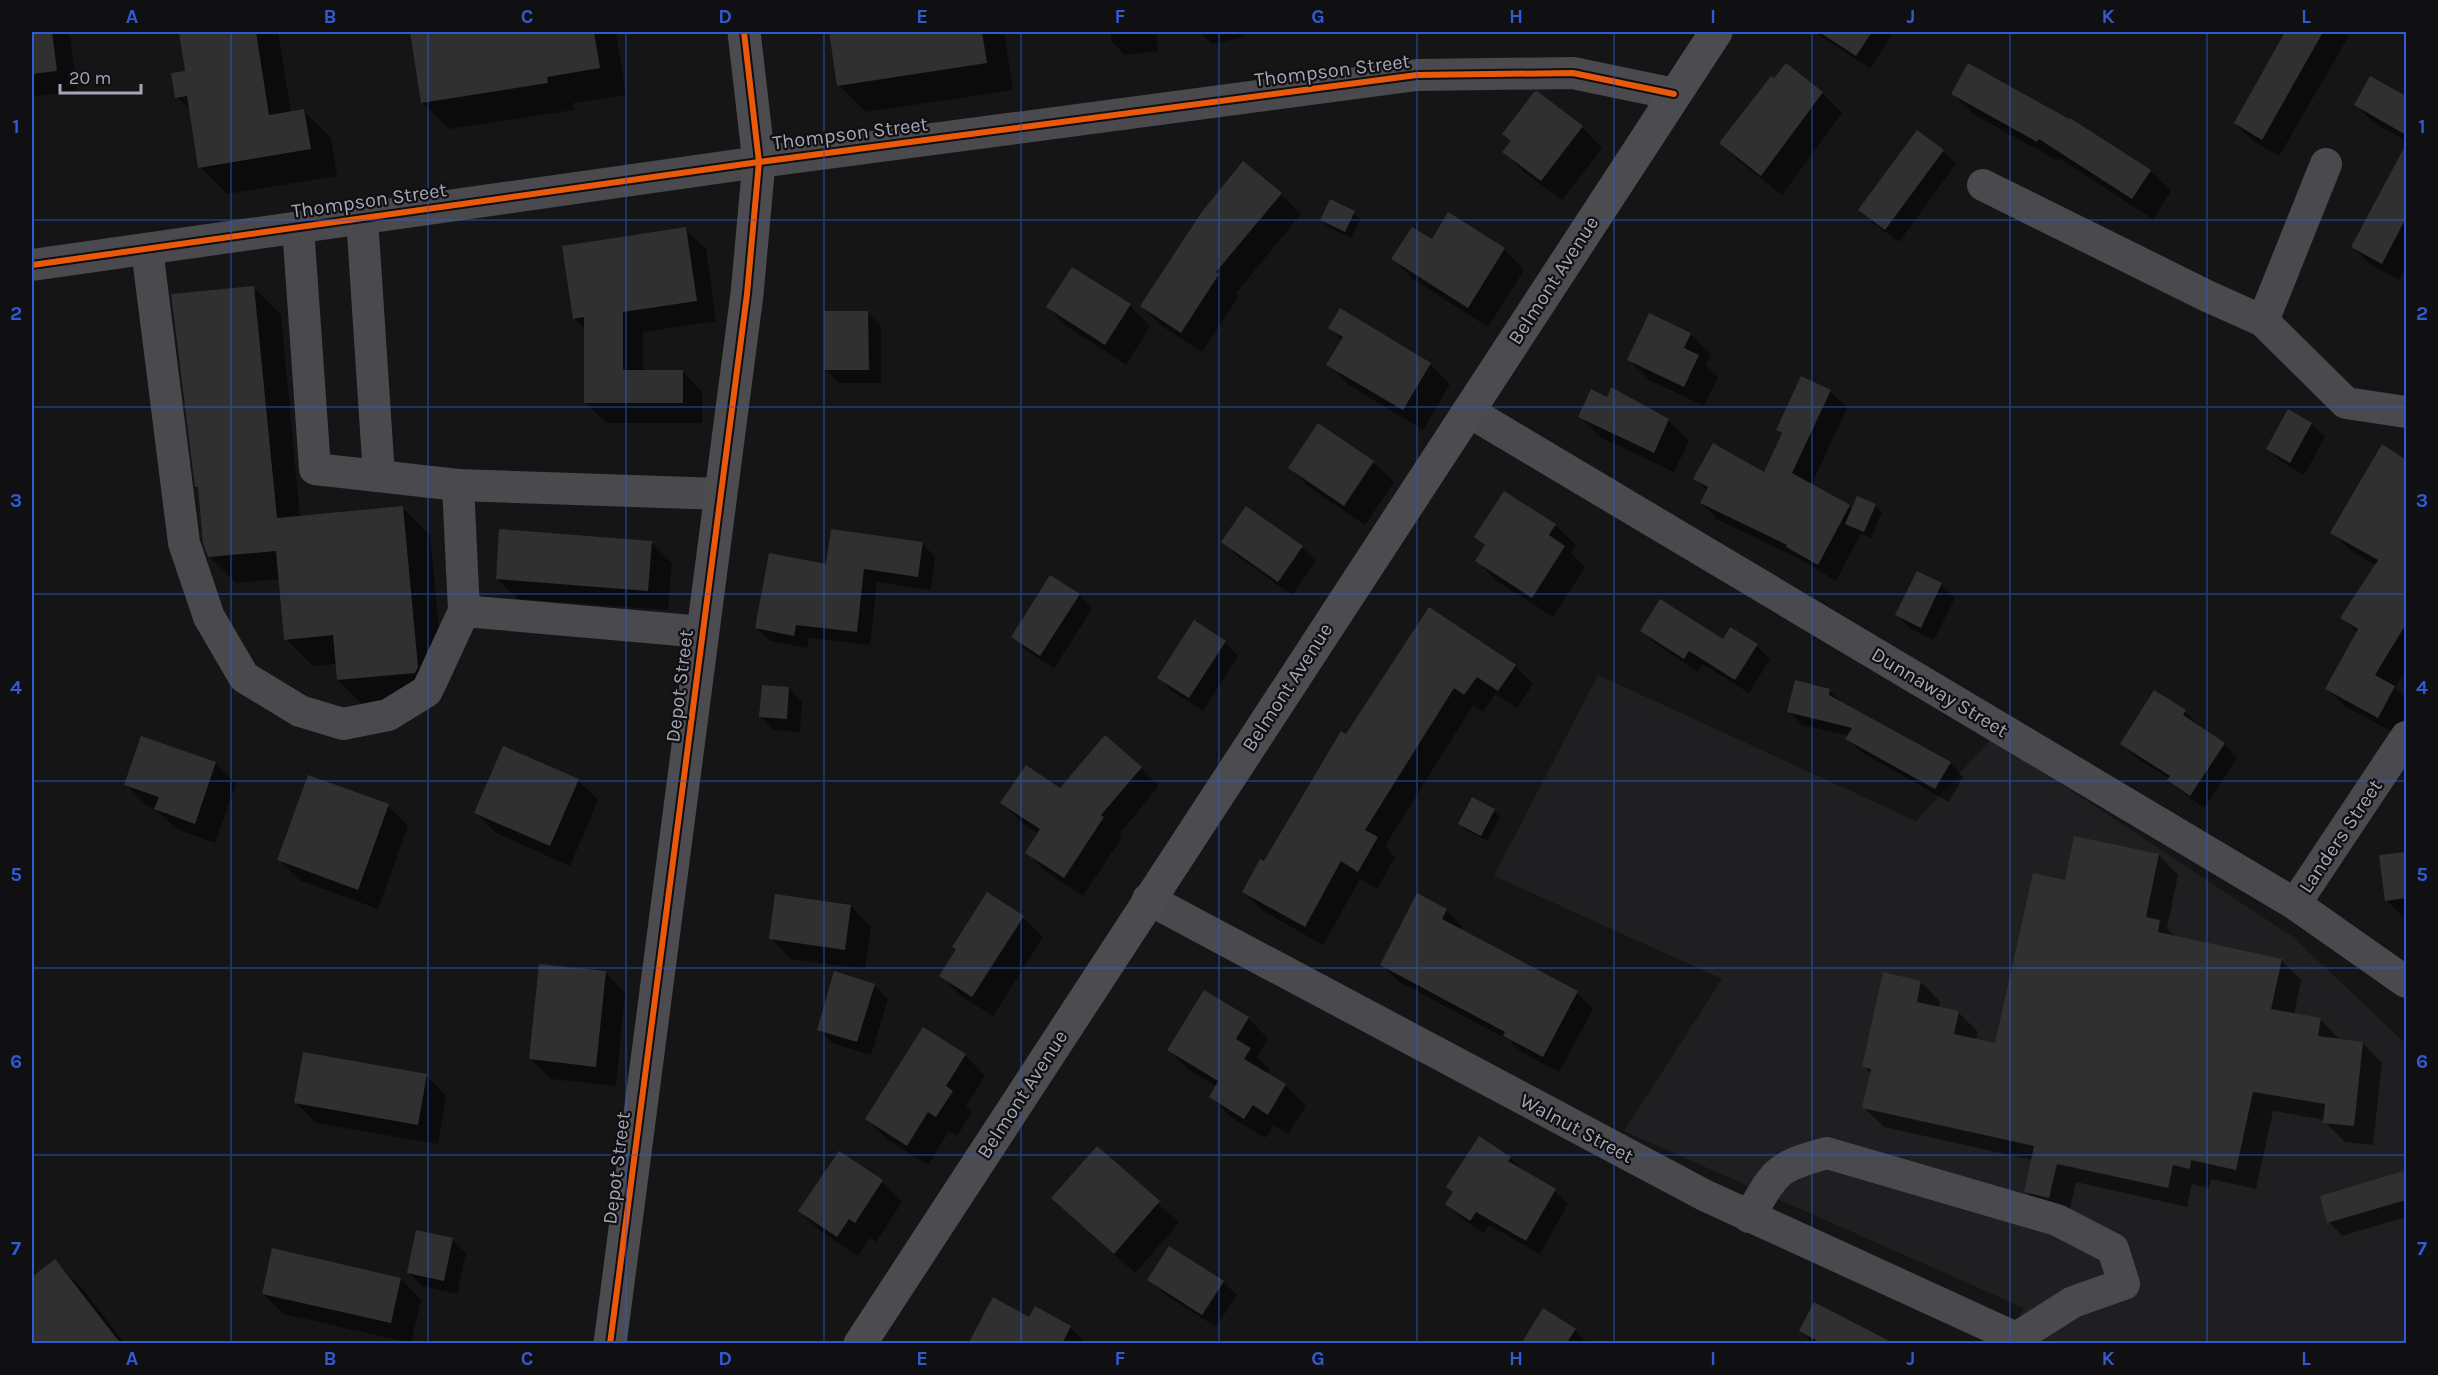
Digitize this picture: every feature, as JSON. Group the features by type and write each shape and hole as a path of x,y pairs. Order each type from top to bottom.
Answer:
{"main road":[{"name":"Depot Street","path":"610,1344 747,294 759,162 744,32"},
{"name":"Belmont Avenue","path":"860,1344 1148,899 1716,32"}],"street":[{"name":"Thompson Street","path":"32,265 759,162 1417,75 1573,73 1674,94"},
{"path":"2263,321 2326,164"},
{"path":"1983,185 2207,296 2263,321 2346,403 2406,412"},
{"path":"362,218 379,476"},
{"path":"298,227 315,469 458,485 721,494"},
{"path":"147,249 183,543 208,617 244,677 300,711 343,724 388,716 428,692 464,611 458,485"},
{"name":"Dunnaway Street","path":"1468,411 2295,904 2406,982"},
{"path":"464,611 703,632"},
{"name":"Landers Street","path":"2295,904 2406,737"},
{"name":"Walnut Street","path":"1148,899 1704,1196 2013,1341"},
{"path":"1749,1217 1772,1178 1792,1163 1827,1153 2057,1220 2113,1249 2124,1284 2073,1302 2013,1341"}],"shaded area":[{"path":"1598,675 1916,821 1992,738 2293,937 2406,1044 2406,1343 2008,1343 2024,1308 1624,1131 1722,979 1494,876"}],"building":[{"path":"32,32 52,32 57,71 32,74"},
{"path":"179,32 256,32 269,115 304,109 311,149 198,168 187,96 175,98 171,73 185,71"},
{"path":"410,32 594,32 600,68 547,77 548,83 421,103"},
{"path":"829,32 982,32 987,63 837,86"},
{"path":"1819,32 1872,32 1856,56"},
{"path":"2285,32 2323,32 2262,140 2234,123"},
{"path":"1786,63 1823,92 1761,176 1719,143 1771,76 1774,78"},
{"path":"1968,63 2070,118 2151,170 2132,199 2039,139 2037,142 1951,94"},
{"path":"2370,76 2406,96 2406,135 2354,105"},
{"path":"1537,91 1583,126 1541,181 1502,152 1511,141 1502,134"},
{"path":"1917,130 1944,150 1885,230 1858,210"},
{"path":"2406,144 2406,218 2382,264 2351,247"},
{"path":"1243,161 1282,193 1216,272 1219,274 1181,333 1140,306 1201,213"},
{"path":"1330,199 1355,211 1345,232 1320,220"},
{"path":"1448,212 1505,248 1468,308 1391,259 1412,227 1432,239"},
{"path":"686,227 697,301 623,312 623,370 683,370 683,403 584,403 584,317 573,319 562,246"},
{"path":"1072,267 1131,304 1105,345 1046,307"},
{"path":"254,286 277,518 403,506 418,667 415,673 337,680 333,635 284,640 276,551 208,557 203,543 198,487 195,487 171,294"},
{"path":"1340,308 1431,363 1403,410 1326,365 1343,337 1328,328"},
{"path":"824,311 868,311 869,370 824,370"},
{"path":"1649,313 1691,333 1684,348 1699,355 1684,387 1627,360"},
{"path":"1801,376 1831,390 1792,473 1850,505 1818,565 1786,547 1787,545 1700,503 1708,487 1693,479 1713,443 1764,472 1782,433 1776,430"},
{"path":"1611,387 1669,419 1654,453 1578,417 1591,389 1607,397"},
{"path":"2288,409 2312,423 2290,463 2266,449"},
{"path":"1318,423 1374,461 1344,506 1288,468"},
{"path":"2382,444 2406,460 2406,624 2375,675 2395,686 2378,718 2325,689 2358,629 2340,618 2378,560 2330,533"},
{"path":"1504,491 1556,524 1549,535 1565,546 1532,598 1475,561 1485,545 1474,537"},
{"path":"1857,496 1876,504 1864,532 1845,524"},
{"path":"1246,506 1303,546 1278,582 1221,542"},
{"path":"499,529 652,541 648,591 496,579"},
{"path":"831,529 923,542 918,577 864,569 857,632 796,625 794,636 755,628 769,553 826,564"},
{"path":"1917,571 1942,583 1921,628 1895,615"},
{"path":"1050,575 1080,594 1040,656 1011,637"},
{"path":"1660,599 1723,639 1730,627 1758,644 1735,680 1689,651 1684,659 1640,631"},
{"path":"1429,607 1516,665 1498,691 1477,677 1464,695 1454,688 1365,830 1378,837 1358,872 1341,861 1305,927 1242,892 1260,859 1264,861 1341,731 1346,734"},
{"path":"1194,620 1226,641 1189,698 1157,678"},
{"path":"1795,680 1830,689 1829,695 1951,762 1935,789 1845,739 1852,728 1787,712"},
{"path":"762,685 789,687 787,719 759,717"},
{"path":"2154,690 2186,710 2183,715 2225,743 2190,796 2167,780 2170,776 2120,744"},
{"path":"1105,735 1142,767 1101,815 1104,817 1064,878 1025,853 1040,829 1000,803 1026,765 1060,788"},
{"path":"141,736 216,762 195,824 154,809 159,797 124,785"},
{"path":"503,746 579,779 550,846 474,813"},
{"path":"308,775 389,804 358,890 277,860"},
{"path":"1472,797 1495,809 1481,836 1458,824"},
{"path":"2074,836 2159,854 2146,917 2160,920 2158,932 2282,959 2271,1009 2321,1018 2318,1036 2363,1042 2354,1126 2323,1123 2325,1104 2253,1092 2236,1170 2191,1160 2190,1169 2173,1165 2168,1188 2057,1164 2049,1198 2024,1192 2034,1146 1862,1108 1871,1069 1862,1067 1883,972 1921,981 1917,1002 1959,1011 1954,1034 1995,1043 2033,873 2065,880"},
{"path":"2406,852 2406,898 2385,901 2379,855"},
{"path":"987,892 1024,916 972,997 939,976 956,949 952,947"},
{"path":"1417,893 1447,909 1442,919 1578,991 1543,1057 1503,1036 1505,1032 1380,965"},
{"path":"775,894 851,905 845,950 769,939"},
{"path":"539,964 606,971 596,1067 529,1059"},
{"path":"834,971 875,984 857,1042 817,1030"},
{"path":"1204,990 1249,1017 1236,1039 1251,1048 1244,1059 1286,1084 1268,1115 1253,1105 1244,1119 1209,1097 1218,1081 1167,1050"},
{"path":"923,1027 966,1054 946,1086 953,1091 936,1117 928,1112 907,1146 865,1119"},
{"path":"303,1052 427,1074 418,1125 294,1103"},
{"path":"1479,1136 1511,1157 1508,1161 1556,1189 1526,1241 1476,1212 1470,1221 1445,1204 1453,1192 1446,1187"},
{"path":"1097,1146 1160,1201 1114,1254 1051,1198"},
{"path":"839,1151 883,1180 855,1223 849,1219 837,1237 798,1211"},
{"path":"2403,1171 2406,1200 2327,1223 2320,1196"},
{"path":"416,1230 453,1238 444,1281 407,1273"},
{"path":"1169,1246 1224,1281 1202,1315 1147,1280"},
{"path":"272,1248 401,1278 391,1323 262,1294"},
{"path":"55,1259 121,1344 32,1344 32,1277"},
{"path":"993,1297 1029,1317 1035,1306 1071,1326 1062,1344 968,1344"},
{"path":"1814,1302 1895,1344 1823,1344 1799,1331"},
{"path":"1543,1308 1576,1329 1566,1344 1521,1344"}],"cycle path":[{"path":"610,1344 747,294 759,162 744,32"},
{"path":"32,265 759,162 1417,75 1573,73 1674,94"}]}
